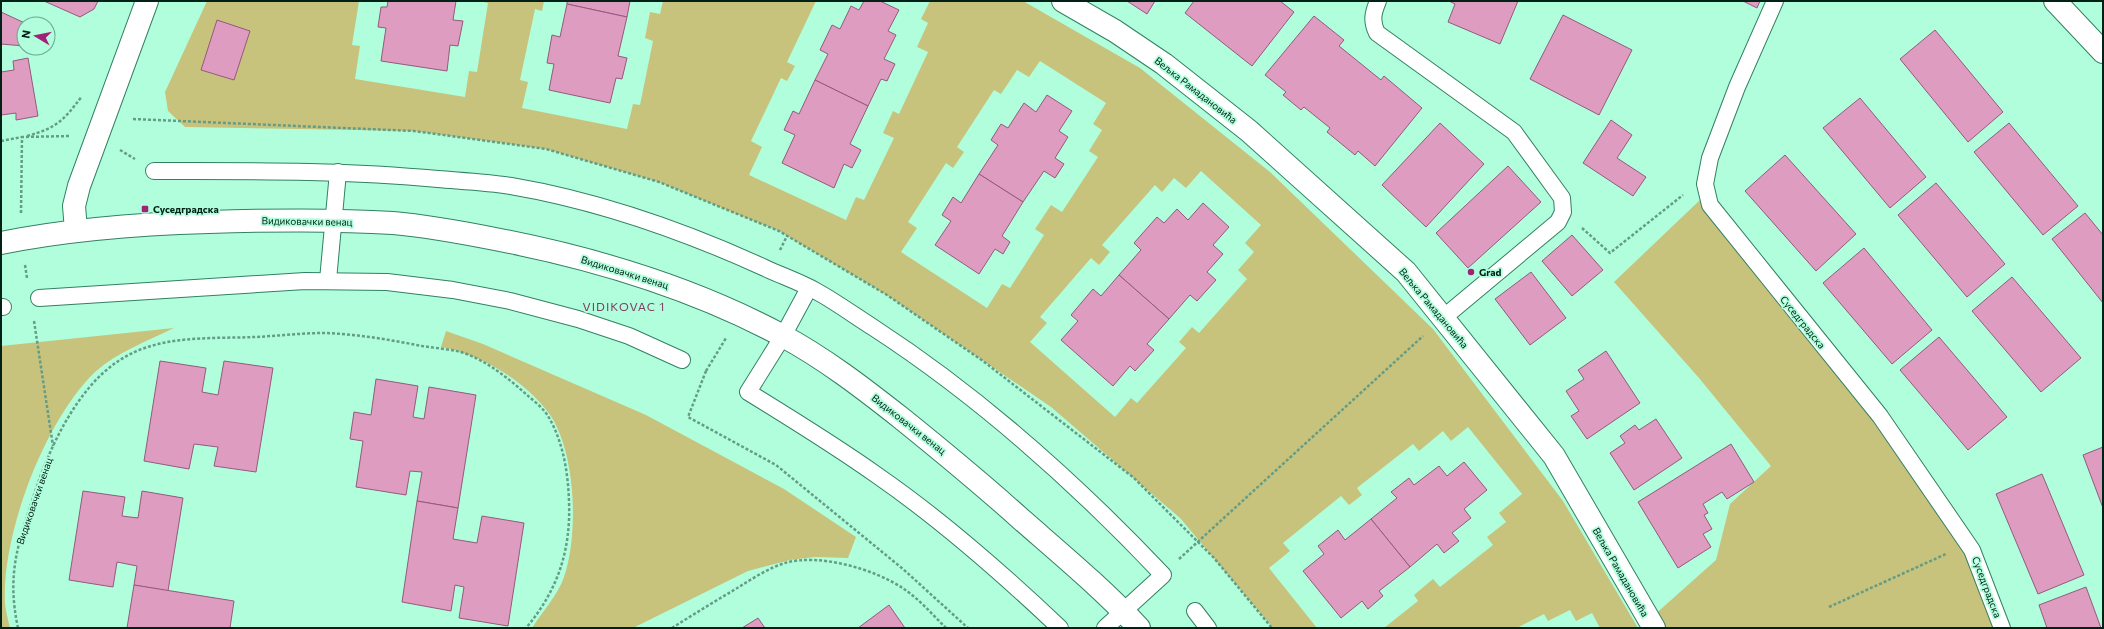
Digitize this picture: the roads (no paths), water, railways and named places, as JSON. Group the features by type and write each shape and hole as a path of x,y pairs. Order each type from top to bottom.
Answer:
{"street":[{"path":"76,230 74,206 79,186 147,1"},
{"name":"Вељка Рамадановића","path":"1063,1 1115,31 1164,64 1249,131 1406,272 1554,456 1654,628"},
{"path":"2055,1 2103,52"},
{"name":"Видиковачки венац","path":"1,243 76,230 149,224 258,220 395,224 474,234 538,247 600,263 669,286 739,315 783,336 851,379 948,456 1060,554 1139,628"}],"lane":[{"path":"1378,1 1372,24 1377,33 1514,132 1562,198 1563,212 1558,222 1443,318"},
{"name":"Суседградска","path":"1775,1 1734,94 1710,158 1705,184 1710,205 1880,416 1972,550 2002,628"},
{"path":"154,171 338,172 390,174 510,186 575,200 648,220 731,252 808,288 905,348 952,383 1064,475 1116,526 1162,575 1105,628"},
{"path":"328,280 332,221 338,172"},
{"path":"38,298 328,280 387,282 453,290 510,301 578,319 629,336 682,360"},
{"path":"808,288 783,336 748,392 814,433 892,486 936,519 1060,628"},
{"path":"1195,611 1208,628"}],"place":[{"name":"Суседградска","path":"145,209"},
{"name":"Grad","path":"1471,272"}],"district":[{"name":"VIDIKOVAC 1","path":"624,307"}]}
